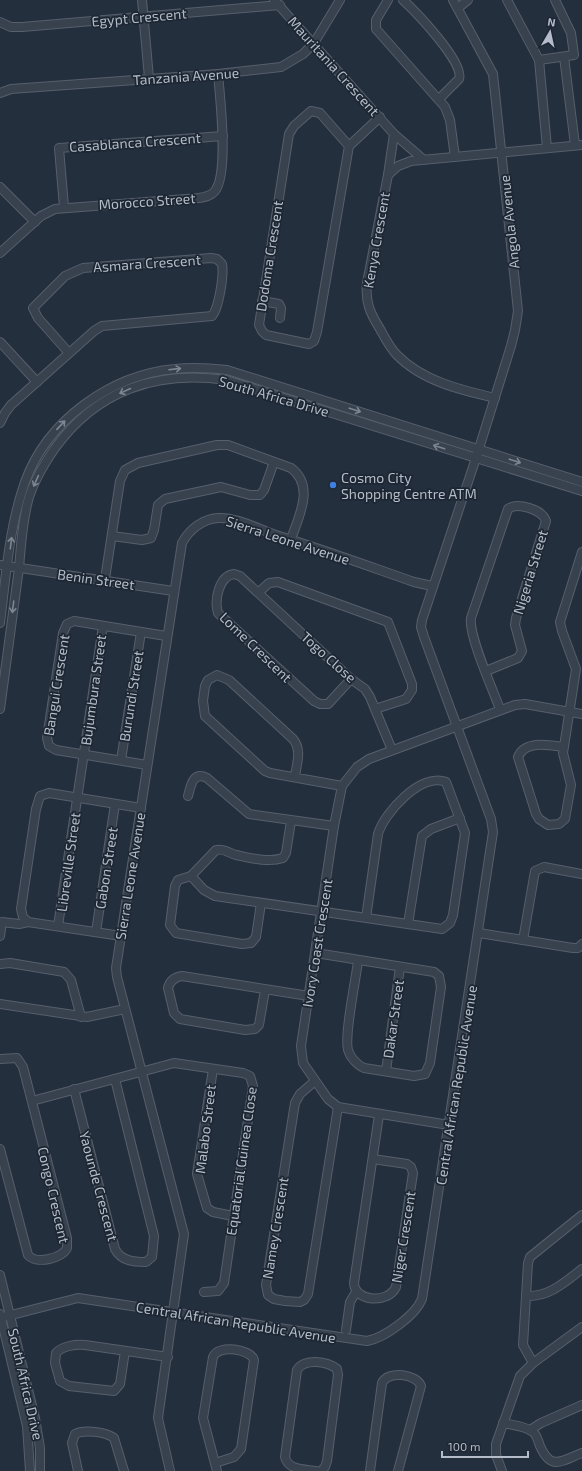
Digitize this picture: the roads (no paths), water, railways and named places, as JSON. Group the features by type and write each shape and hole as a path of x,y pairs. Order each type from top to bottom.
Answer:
{"street":[{"path":"142,0 149,78"},
{"path":"279,5 287,0"},
{"name":"Tanzania Avenue","path":"0,93 11,89 218,74 281,67 297,58 314,43 340,0"},
{"path":"388,0 376,20 376,29 449,112 455,157"},
{"path":"403,0 449,52 459,69 459,79 439,99"},
{"name":"Angola Avenue","path":"453,0 493,74 518,311 515,330 478,449"},
{"path":"458,8 468,0"},
{"path":"506,0 539,60 547,148"},
{"path":"539,60 578,55 571,33 555,0"},
{"name":"Egypt Crescent","path":"0,22 11,27 22,27 279,5"},
{"name":"Mauritania Crescent","path":"279,5 394,134 424,160"},
{"path":"564,57 579,145"},
{"name":"Morocco Street","path":"0,253 45,213 64,207 207,197 215,191 220,178 223,136 218,74"},
{"name":"Dodoma Crescent","path":"316,111 350,146 314,341 309,344 304,344 266,335 259,325 291,130 306,114 316,111"},
{"path":"350,146 380,117"},
{"path":"388,175 394,134"},
{"name":"Casablanca Crescent","path":"64,207 59,148 223,136"},
{"name":"Kenya Crescent","path":"495,398 452,386 414,368 398,356 393,350 369,311 366,296 367,283 388,175 403,163 579,145"},
{"path":"0,187 34,222"},
{"name":"Asmara Crescent","path":"211,258 217,259 222,264 217,308 212,316 102,326 69,353 38,318 33,308 70,273 83,268 211,258"},
{"path":"262,301 279,304 281,308 280,318"},
{"path":"0,342 37,382"},
{"path":"0,423 7,410 69,353"},
{"name":"South Africa Drive","path":"0,623 4,565 13,524 29,472 41,450 72,414 112,387 152,373 190,368 227,370 582,482"},
{"name":"South Africa Drive","path":"0,709 28,501 48,458 73,425 84,415 105,401 127,389 166,379 189,377 226,380 582,491"},
{"path":"105,580 122,474 130,466 223,445 296,471 304,485 303,503 291,539"},
{"name":"Central African Republic Avenue","path":"0,1317 10,1316 74,1298 359,1340 372,1340 383,1335 418,1308 422,1300 492,840 492,825 421,627 432,586 478,449"},
{"path":"112,536 142,540 151,538 154,530 158,505 165,499 221,487 250,496 260,495 264,490 274,462"},
{"name":"Nigeria Street","path":"486,671 518,658 522,651 515,625 516,618 546,521 542,514 537,511 516,506 508,509 473,608 470,628 500,709"},
{"name":"Sierra Leone Avenue","path":"170,1471 158,1422 184,1234 116,972 166,636 182,543 192,529 206,520 218,518 233,520 414,582 432,586"},
{"path":"563,748 545,745 534,746 522,750 518,757 536,814 542,822 548,825 556,825 563,821 568,811 571,785 564,762 563,748 579,669 562,631 560,622 582,552"},
{"name":"Benin Street","path":"4,565 173,591"},
{"name":"Lome Crescent","path":"259,592 240,576 234,574 228,575 221,583 217,605 218,613 320,704 328,704 332,701 351,679"},
{"path":"259,592 273,581 388,622 412,684 412,690 406,699 375,709"},
{"name":"Togo Close","path":"259,592 351,679 364,689 375,709 392,750"},
{"name":"Bangui Crescent","path":"147,765 56,750 49,746 47,738 65,628 70,621 166,636"},
{"name":"Bujumbura Street","path":"77,797 103,626"},
{"name":"Burundi Street","path":"121,760 141,632"},
{"path":"295,776 299,751 298,745 293,739 229,680 217,675 208,680 205,686 203,701 205,716 264,771 342,786"},
{"name":"Ivory Coast Crescent","path":"338,1107 328,1099 315,1081 303,1063 301,1054 334,826 342,786 362,763 500,709 522,704 582,714"},
{"path":"188,796 193,780 202,775 249,814 334,826"},
{"path":"191,876 209,894 261,903 442,929 450,923 464,842 464,834 460,818 446,782 437,780 411,791 404,796 382,824 366,918"},
{"path":"28,922 23,917 21,909 38,800 43,794 49,793 141,808"},
{"name":"Libreville Street","path":"58,926 77,797"},
{"name":"Gabon Street","path":"96,932 116,804"},
{"path":"408,924 422,836 431,829 460,818"},
{"path":"261,903 256,937 251,943 242,944 176,933 170,925 175,886 181,878 191,876 216,850 224,850 235,855 261,859 276,860 283,858 286,853 291,821"},
{"path":"524,940 535,870 544,867 582,874"},
{"path":"0,936 2,922 18,924 28,922 121,936"},
{"path":"479,933 573,948 578,948 582,944"},
{"path":"316,953 434,972 441,978 430,1068 423,1075 414,1076 360,1066 351,1056 347,1048 358,960"},
{"path":"0,964 10,963 64,972 71,980 81,1017"},
{"name":"Dakar Street","path":"386,1071 400,967"},
{"path":"265,990 259,1025 255,1029 245,1030 180,1019 174,1013 168,988 176,977 182,976 309,996"},
{"path":"0,1004 81,1017 94,1017 125,1009"},
{"name":"Congo Crescent","path":"0,1059 14,1057 20,1060 67,1238 68,1248 62,1254 39,1260 31,1259 28,1255 0,1149"},
{"name":"Equatorial Guinea Close","path":"32,1101 142,1071 178,1063 246,1074 250,1076 253,1083 224,1283 218,1291 204,1292"},
{"name":"Malabo Street","path":"213,1069 197,1174 207,1208 213,1212 233,1216"},
{"name":"Yaounde Crescent","path":"74,1090 115,1249 118,1255 125,1259 146,1262 152,1257 154,1236 115,1079"},
{"name":"Namey Crescent","path":"315,1081 300,1094 295,1103 266,1285 268,1295 274,1299 300,1302 304,1300 308,1294 338,1107"},
{"path":"338,1107 379,1115 449,1125"},
{"path":"346,1330 350,1302 356,1292 354,1283 379,1115"},
{"name":"Niger Crescent","path":"356,1292 364,1296 383,1298 389,1296 394,1290 413,1175 411,1167 407,1164 372,1158"},
{"path":"533,1363 523,1343 528,1263 530,1257 582,1215"},
{"path":"526,1296 551,1292 582,1270"},
{"name":"South Africa Drive","path":"0,1275 36,1424 40,1455 40,1471"},
{"name":"South Africa Drive","path":"0,1317 27,1426 30,1471"},
{"path":"502,1471 495,1448 518,1378 533,1363 582,1328"},
{"path":"125,1351 120,1384 114,1391 69,1386 60,1381 55,1359 56,1354 62,1348 82,1344 168,1357"},
{"path":"221,1349 248,1353 252,1355 254,1360 241,1449 237,1455 216,1467 203,1416 213,1358 216,1352 221,1349"},
{"path":"316,1471 292,1467 286,1463 285,1457 297,1370 301,1365 310,1362 330,1365 337,1370 338,1375 327,1461 325,1467 321,1471"},
{"path":"370,1471 382,1383 387,1376 393,1375 415,1379 422,1386 398,1471"},
{"path":"530,1430 540,1423 582,1405"},
{"path":"503,1423 530,1430 536,1435 545,1457 550,1461 557,1463 582,1453"},
{"path":"78,1471 72,1440 75,1434 82,1432 107,1435 114,1438 124,1471"}],"place":[{"name":"Cosmo City Shopping Centre ATM","path":"333,485"}]}
